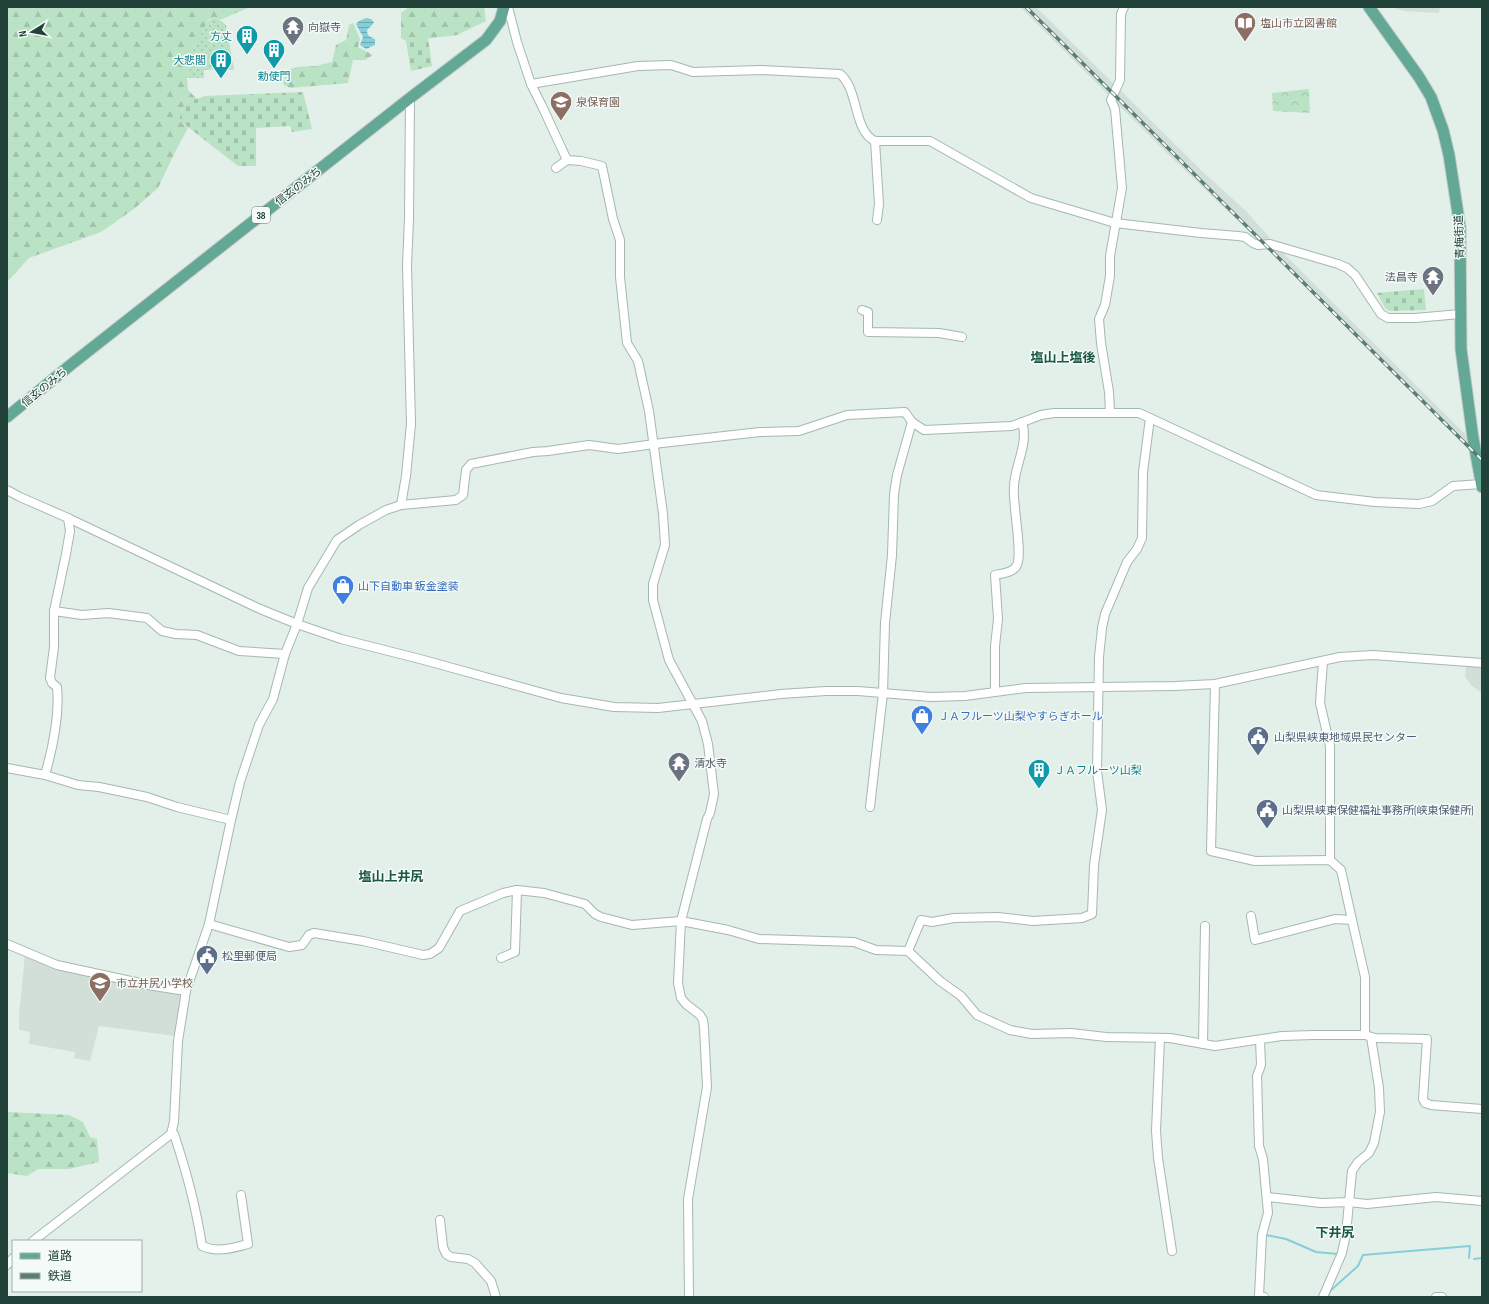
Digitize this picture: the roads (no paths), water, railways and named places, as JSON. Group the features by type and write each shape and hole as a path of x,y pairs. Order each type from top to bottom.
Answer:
{"main road":[{"name":"信玄のみち","path":"7,417 410,98 486,40 500,21 504,7"},
{"name":"青梅街道","path":"1369,7 1423,84 1434,104 1442,130 1454,183 1460,227 1460,349 1473,438 1482,486"}],"street":[{"path":"508,7 517,42 531,84 566,160"},
{"path":"1110,412 1109,392 1101,343 1099,319 1105,305 1110,276 1110,256 1122,188 1115,109 1111,100 1120,80 1121,14 1124,7"},
{"path":"531,84 638,66 671,65 693,72 761,70 840,74 845,78 853,95 866,134 875,141 930,141 1031,198 1115,223 1244,237 1258,245 1270,244 1338,264 1347,268 1355,275 1382,314 1388,318 1415,318 1460,314"},
{"path":"401,505 406,476 411,424 407,264 410,98"},
{"path":"875,141 879,204 877,220"},
{"path":"556,168 566,160 582,161 602,166 612,219 620,240 620,277 627,343 638,361 649,411 665,534 665,546 652,590 653,600 669,660 702,720 708,744 714,794 681,922 678,983 679,991 681,998 700,1015 703,1020 707,1087 688,1199 689,1297"},
{"path":"862,310 868,312 868,332 939,333 962,337"},
{"path":"34,1240 171,1134 174,1122 178,1041 186,990 209,924 240,782 259,725 273,698 285,654 297,624 308,588 337,540 359,525 386,510 401,505 456,500 463,495 466,470 471,464 533,452 589,445 618,449 760,432 799,431 853,414 905,412 912,422 924,430 975,427 997,428 1012,426 1041,414 1110,412 1139,413 1316,495 1376,502 1419,504 1432,501 1453,486 1482,486"},
{"path":"908,951 921,920 932,922 954,918 998,917 1033,921 1082,918 1092,914 1094,865 1102,810 1097,771 1099,657 1102,628 1106,614 1127,562 1137,549 1142,538 1143,472 1150,418"},
{"path":"870,807 883,693 885,623 892,555 894,494 897,475 912,422"},
{"path":"995,691 995,646 998,619 995,575 1013,570 1017,565 1018,548 1014,485 1024,446 1024,429 1022,422"},
{"path":"1473,438 1482,448"},
{"path":"7,490 260,609 297,624 341,639 561,698 614,707 647,709 782,694 852,691 931,697 965,696 1026,688 1215,684 1340,657 1373,655 1482,663"},
{"path":"45,775 55,727 58,697 57,687 52,683 50,678 54,646 54,611 68,546 70,531 68,518"},
{"path":"54,611 82,615 108,613 147,618 162,631 176,634 198,635 239,651 285,654"},
{"path":"1323,661 1320,703 1330,746 1330,860"},
{"path":"1215,684 1211,851 1254,861 1330,860 1342,870 1365,977 1368,1036 1379,1088 1380,1112 1374,1143 1369,1153 1358,1162 1352,1171 1346,1234 1342,1254 1324,1297"},
{"path":"7,768 45,775 78,785 99,787 147,797 177,807 231,820"},
{"path":"209,924 289,947 302,945 309,935 314,933 363,941 423,955 430,954 439,948 460,911 503,893 517,890 544,893 585,904 595,914 601,917 632,925 681,922 728,930 759,939 854,942 876,950 908,951 940,981 961,996 977,1015 1010,1030 1032,1034 1071,1033 1106,1037 1170,1038 1215,1046 1282,1036 1368,1036 1375,1038 1427,1039 1423,1099 1425,1103 1431,1105 1482,1109"},
{"path":"501,958 515,952 517,890"},
{"path":"1251,916 1255,940 1335,918 1352,920"},
{"path":"1203,1044 1205,926"},
{"path":"7,944 57,965 154,986 186,990"},
{"path":"1160,1038 1156,1131 1158,1158 1172,1251"},
{"path":"1260,1040 1261,1065 1257,1076 1259,1146 1263,1159 1268,1213 1262,1235 1260,1271 1259,1296 1264,1297"},
{"path":"174,1134 190,1184 199,1220 202,1246 210,1249 225,1250 248,1244 241,1195"},
{"path":"1267,1197 1320,1203 1349,1202 1367,1204 1436,1197 1482,1201"},
{"path":"440,1220 443,1247 446,1254 451,1257 468,1259 475,1263 491,1281 496,1297"},
{"path":"1436,1297 1442,1297"}],"water":[{"path":"366,18 371,19 374,22 367,30 369,36 375,39 375,45 366,49 360,45 363,37 356,24"}],"waterway":[{"path":"1266,1235 1286,1239 1316,1252 1338,1254"},
{"path":"1328,1297 1330,1291 1358,1266 1363,1255 1470,1246 1469,1258"},
{"path":"1474,1259 1482,1258"}],"railway":[{"path":"1026,7 1482,460"}],"place":[{"name":"塩山市立図書館","path":"1245,42"},
{"name":"向嶽寺","path":"293,46"},
{"name":"方丈","path":"247,56"},
{"name":"勅使門","path":"274,70"},
{"name":"大悲閣","path":"221,80"},
{"name":"泉保育園","path":"561,122"},
{"name":"法昌寺","path":"1433,296"},
{"name":"山下自動車 鈑金塗装","path":"343,606"},
{"name":"ＪＡフルーツ山梨やすらぎホール","path":"922,736"},
{"name":"山梨県峡東地域県民センター","path":"1258,756"},
{"name":"清水寺","path":"679,782"},
{"name":"ＪＡフルーツ山梨","path":"1039,790"},
{"name":"山梨県峡東保健福祉事務所(峡東保健所)","path":"1267,830"},
{"name":"松里郵便局","path":"207,976"},
{"name":"市立井尻小学校","path":"100,1002"}],"district":[{"name":"塩山上塩後","path":"1063,357"},
{"name":"塩山上井尻","path":"391,876"},
{"name":"下井尻","path":"1335,1232"}]}
